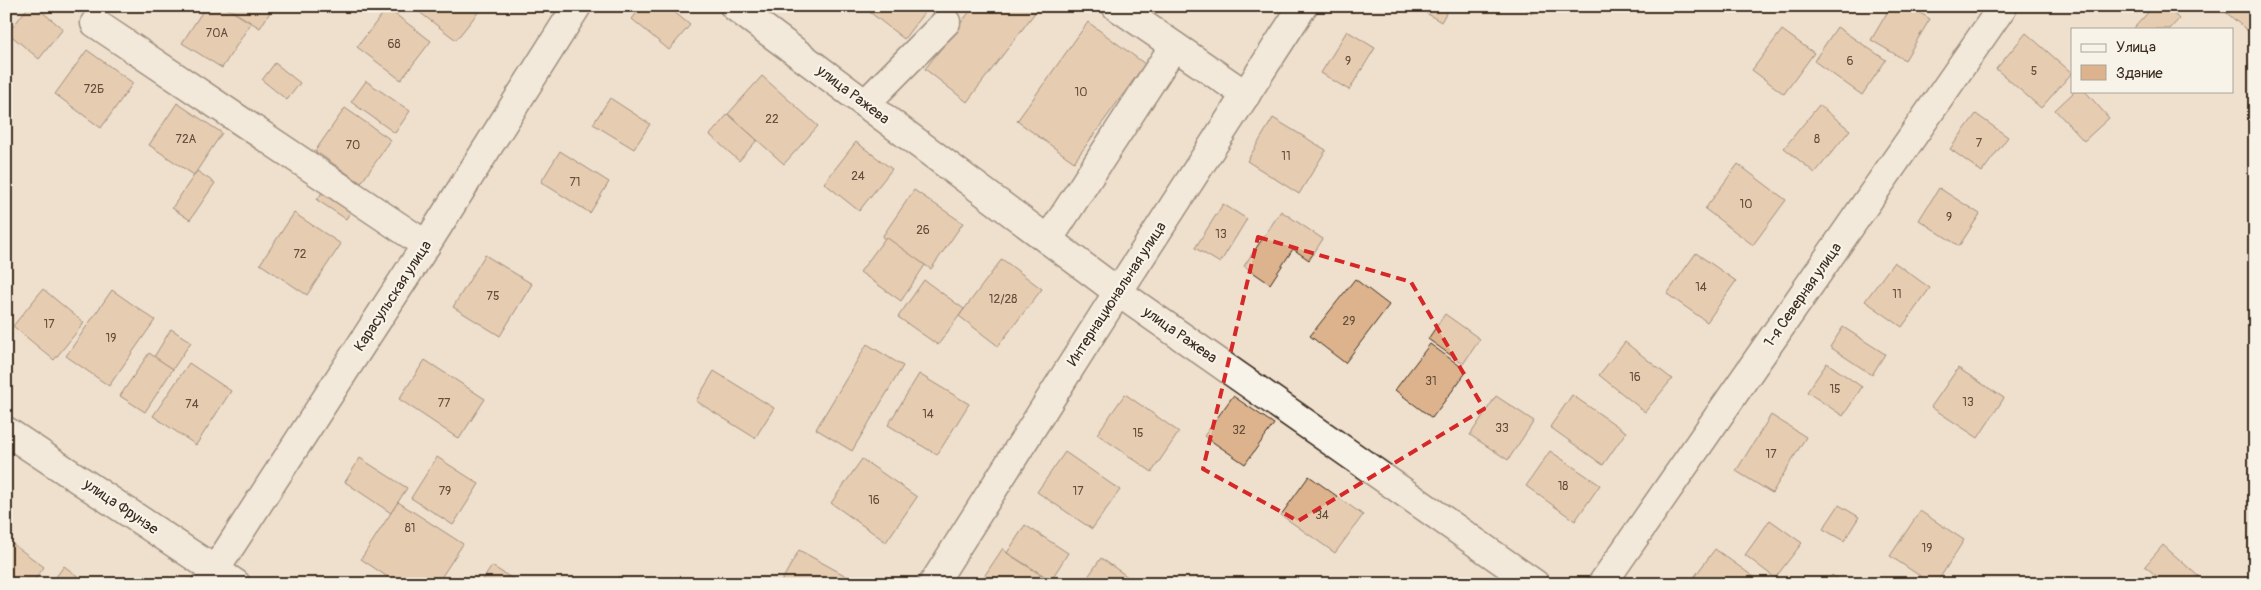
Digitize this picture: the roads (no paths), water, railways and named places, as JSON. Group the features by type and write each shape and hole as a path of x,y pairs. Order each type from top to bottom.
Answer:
{"street":[{"name":"Карасульская улица","path":"219,579 577,6"},
{"name":"улица Ражева","path":"734,6 1118,292 1535,584"},
{"path":"1116,6 1246,95"},
{"name":"Интернациональная улица","path":"932,584 1303,6"},
{"name":"1-я Северная улица","path":"1602,584 2003,6"},
{"path":"865,104 946,22"},
{"path":"95,24 426,246"},
{"path":"1048,240 1174,46"},
{"name":"улица Фрунзе","path":"6,431 219,579"}]}
